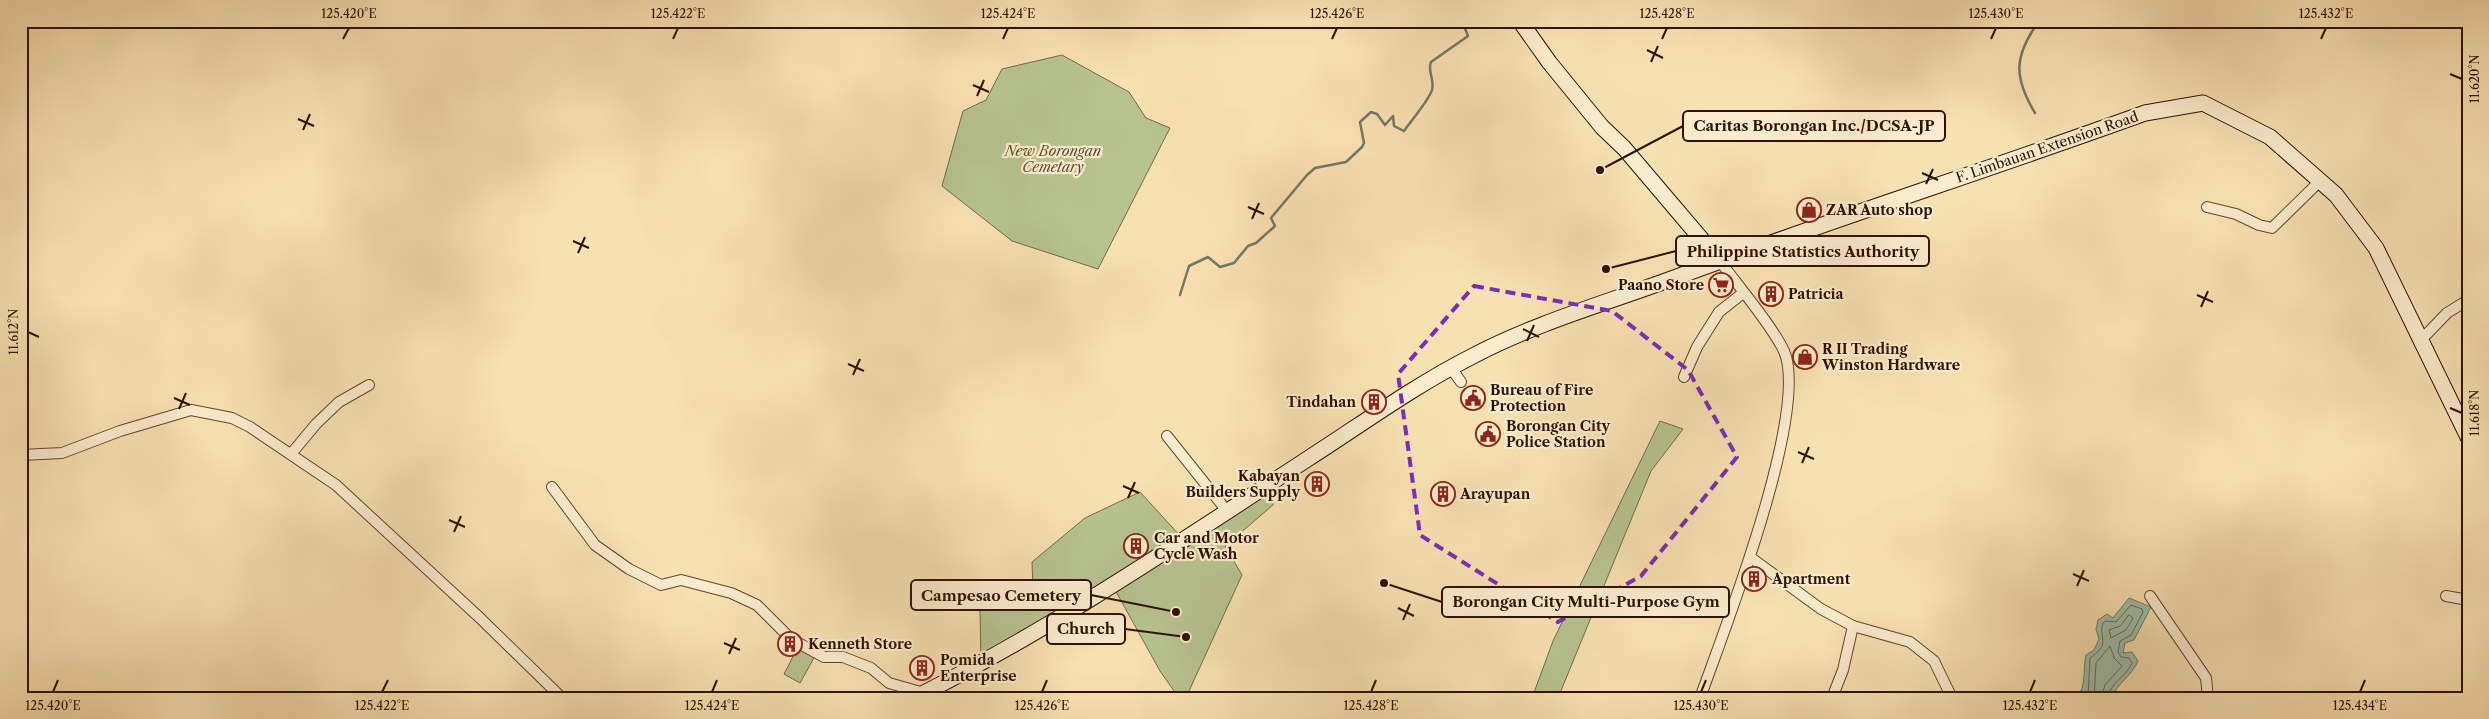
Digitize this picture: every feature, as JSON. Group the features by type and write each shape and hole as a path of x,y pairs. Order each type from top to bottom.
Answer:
{"street":[{"path":"1520,21 1549,62 1602,127 1622,145 1720,261 1784,351 1790,374 1784,430 1750,557 1700,698"},
{"name":"F. Limbauan Extension Road","path":"922,695 1015,645 1227,511 1401,397 1451,368 1501,343 1561,318 1720,261 2144,113 2204,103 2270,136 2336,195 2376,248 2468,437"},
{"path":"2208,207 2236,214 2260,225 2272,228 2320,181"},
{"path":"1684,378 1696,347 1719,312 1743,292"},
{"path":"2421,340 2447,313 2468,300"},
{"path":"1451,368 1461,382"},
{"path":"291,454 316,424 339,402 369,385"},
{"path":"21,455 62,453 120,431 191,410 232,418 250,427 336,485 480,618 562,698"},
{"path":"1167,436 1227,511"},
{"path":"552,487 595,545 660,585 680,580 731,592 757,605 791,639 824,656 843,657 871,668 889,683 922,695"},
{"path":"1750,557 1821,609 1854,626 1910,642 1934,661 1952,698"},
{"path":"2150,596 2206,678 2208,698"},
{"path":"2446,596 2468,600"},
{"path":"1832,698 1843,670 1854,626"}],"highlighted area":[{"path":"1474,286 1612,311 1688,370 1737,457 1641,576 1558,622 1420,535 1398,374"}],"green space":[{"name":"New Borongan Cemetary","path":"1062,55 1129,92 1146,118 1170,128 1098,269 1012,241 942,186 963,111 986,100 1002,69"},
{"path":"1660,421 1683,429 1651,471 1558,698 1532,698 1553,641"},
{"path":"1276,484 1273,505 1225,546 1242,575 1189,691 1185,698 1179,698 1160,671 1114,588"},
{"path":"1140,492 1183,539 981,664 980,610 1033,590 1032,562 1085,518"},
{"path":"798,647 815,656 800,683 784,674"}],"water":[{"path":"2129,598 2151,607 2134,640 2125,643 2123,653 2132,652 2138,661 2117,688 2112,698 2084,698 2080,693 2083,684 2086,655 2094,650 2099,639 2096,629 2098,620 2107,614 2113,618"}],"waterway":[{"path":"1180,295 1189,266 1208,257 1220,267 1234,263 1248,246 1256,243 1275,226 1271,218 1307,175 1315,168 1346,162 1362,147 1364,143 1360,122 1371,112 1377,114 1385,125 1393,116 1394,126 1404,131 1424,105 1432,90 1431,62 1468,36 1462,21"},
{"path":"2035,113 2023,88 2019,66 2025,45 2039,21"}],"place":[{"name":"Caritas Borongan Inc./DCSA-JP","path":"1600,170"},
{"name":"ZAR Auto shop","path":"1809,210"},
{"name":"Philippine Statistics Authority","path":"1606,269"},
{"name":"Paano Store","path":"1721,285"},
{"name":"Patricia","path":"1771,294"},
{"name":"R II Trading Winston Hardware","path":"1805,357"},
{"name":"Bureau of Fire Protection","path":"1473,398"},
{"name":"Tindahan","path":"1374,402"},
{"name":"Borongan City Police Station","path":"1488,434"},
{"name":"Kabayan Builders Supply","path":"1317,484"},
{"name":"Arayupan","path":"1443,494"},
{"name":"Car and Motor Cycle Wash","path":"1136,546"},
{"name":"Apartment","path":"1754,579"},
{"name":"Borongan City Multi-Purpose Gym","path":"1384,583"},
{"name":"Campesao Cemetery","path":"1176,612"},
{"name":"Church","path":"1186,637"},
{"name":"Kenneth Store","path":"790,644"},
{"name":"Pomida Enterprise","path":"922,668"}]}
